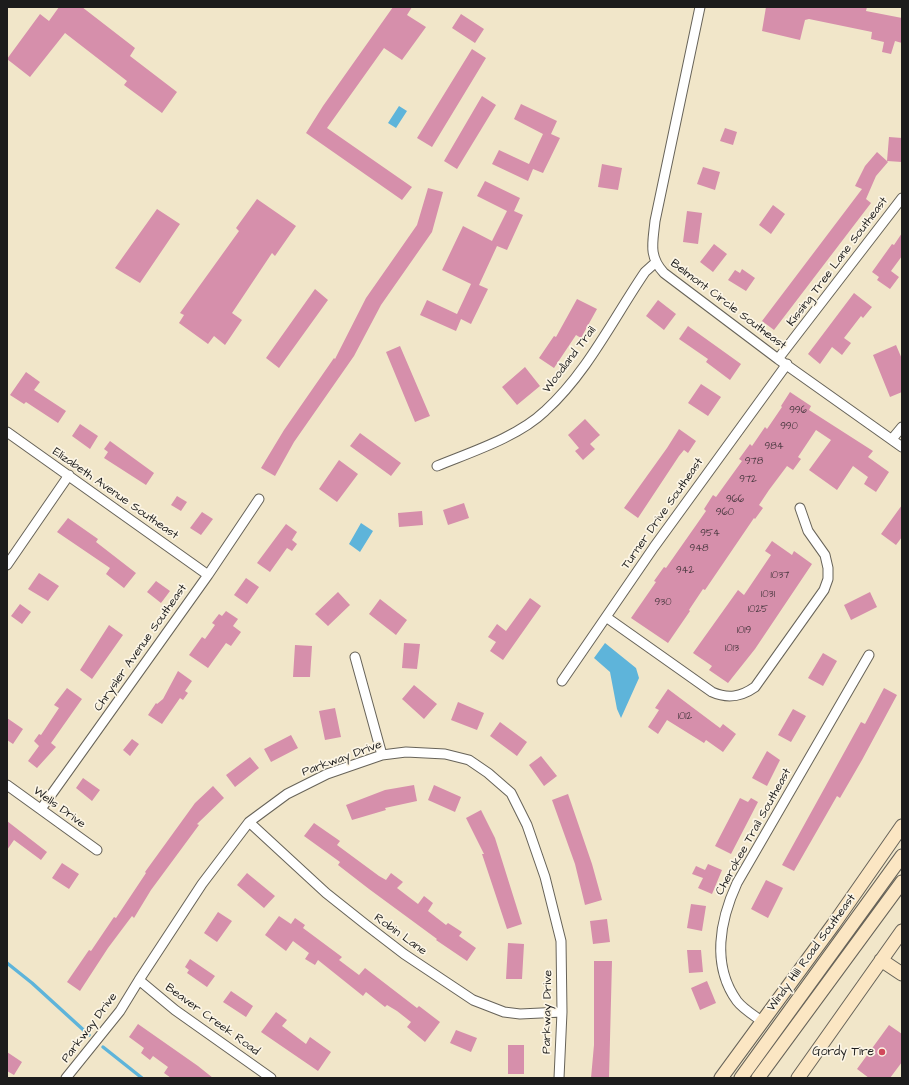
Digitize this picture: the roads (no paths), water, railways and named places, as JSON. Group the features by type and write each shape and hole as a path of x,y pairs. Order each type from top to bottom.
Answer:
{"street":[{"name":"Belmont Circle Southeast","path":"700,7 655,221 652,250 655,263 664,273 778,359 902,447"},
{"name":"Kissing Tree Lane Southeast","path":"778,359 902,198"},
{"name":"Woodland Trail","path":"437,466 506,436 545,412 574,380 645,272 655,263"},
{"name":"Turner Drive Southeast","path":"562,681 751,411 787,364"},
{"path":"892,439 902,427"},
{"name":"Elizabeth Avenue Southeast","path":"7,432 208,575"},
{"path":"7,565 69,475"},
{"name":"Chrysler Avenue Southeast","path":"41,809 208,575 259,499"},
{"path":"606,617 712,692 721,696 736,696 745,694 755,687 824,590 828,568 825,555 808,531 800,508"},
{"name":"Cherokee Trail Southeast","path":"763,1022 738,1002 730,988 724,971 721,938 722,921 727,904 737,883 869,654"},
{"path":"355,657 382,755"},
{"name":"Parkway Drive","path":"66,1078 120,1011 202,884 249,822 274,802 300,787 328,774 382,755 406,752 430,752 469,760 488,773 511,793 527,825 545,877 561,940 562,1012 559,1078"},
{"name":"Wells Drive","path":"7,785 97,850"},
{"name":"Robin Lane","path":"249,822 326,893 364,924 404,954 473,1000 493,1008 520,1014 562,1012"},
{"name":"Windy Hill Road Southeast","path":"721,1078 763,1022 902,826"},
{"name":"Windy Hill Road Southeast","path":"741,1078 902,856"},
{"path":"758,1078 902,882"},
{"path":"798,1078 902,931"},
{"path":"881,960 902,974"},
{"name":"Beaver Creek Road","path":"139,980 175,1010 271,1078"}],"water":[{"path":"399,106 407,111 396,128 388,123"},
{"path":"361,523 373,531 360,552 349,544"},
{"path":"605,643 636,668 639,678 621,718 617,709 610,672 594,658"}],"waterway":[{"path":"7,963 32,983 89,1035"},
{"path":"103,1047 142,1078"}],"place":[{"name":"Gordy Tire","path":"882,1052"}]}
